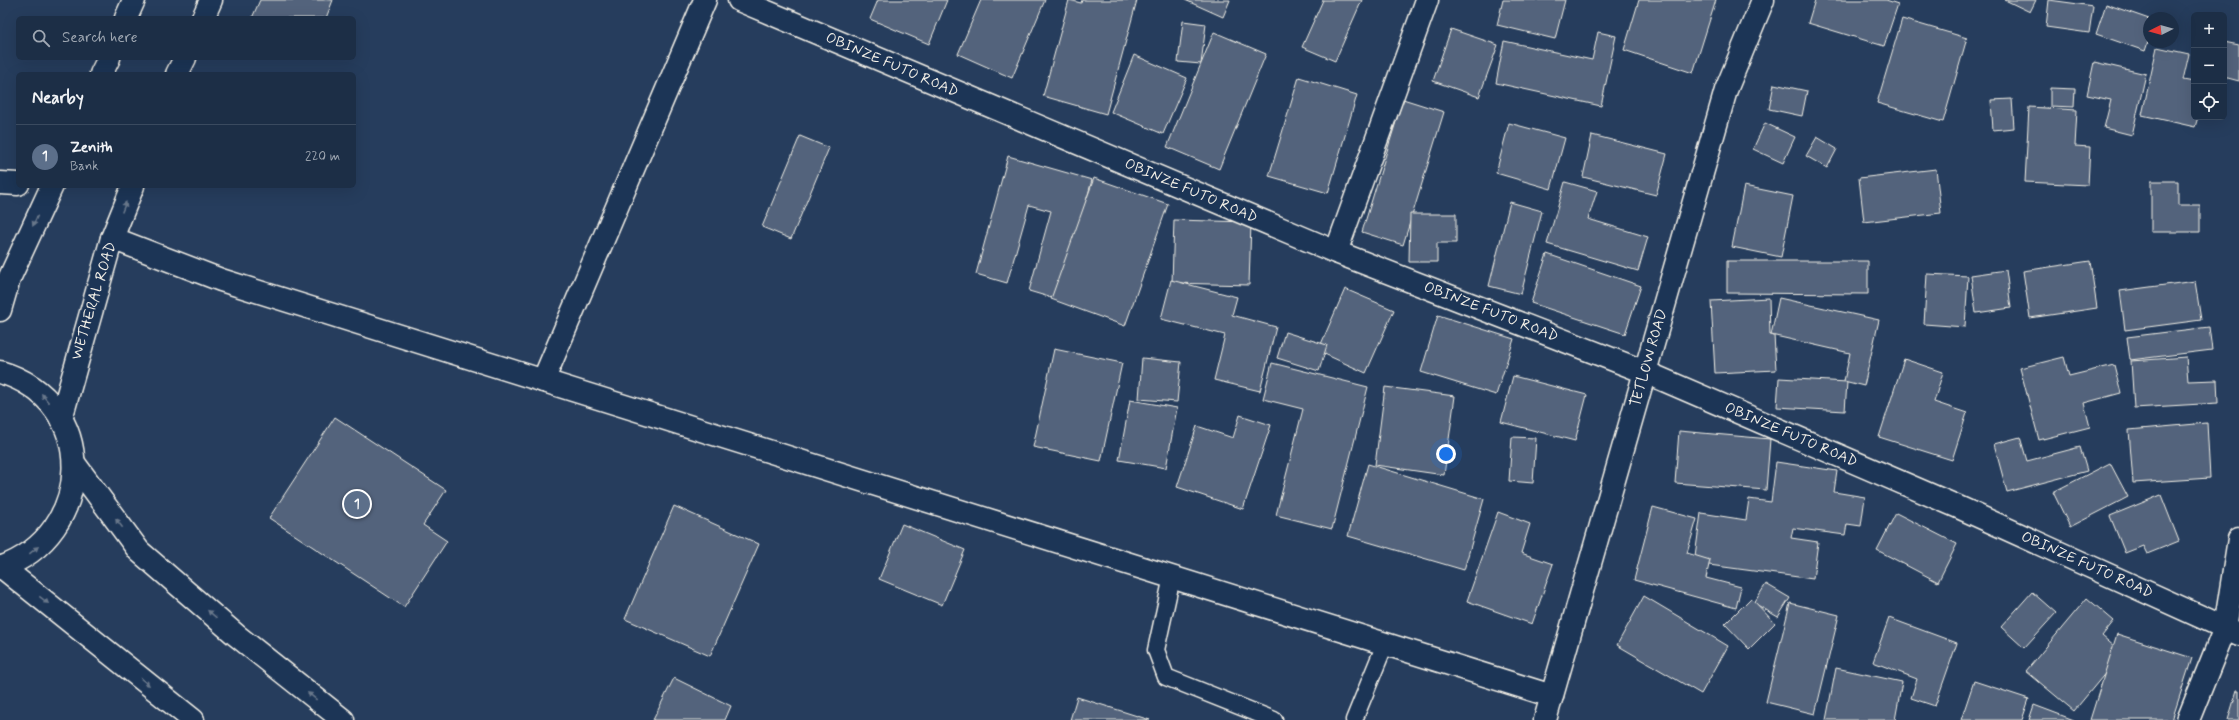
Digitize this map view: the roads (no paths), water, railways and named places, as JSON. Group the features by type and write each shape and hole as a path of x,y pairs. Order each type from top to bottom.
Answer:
{"street":[{"path":"127,16 134,0"},
{"path":"204,16 211,0"},
{"path":"543,381 704,0"},
{"name":"OBINZE FUTO ROAD","path":"739,0 1336,252 1645,372 1956,506 2232,631"},
{"path":"1336,252 1427,0"},
{"name":"TETLOW ROAD","path":"1545,720 1726,90 1762,0"},
{"path":"103,72 108,60"},
{"path":"179,72 184,60"},
{"path":"0,183 16,184"},
{"path":"0,310 9,278 51,188"},
{"name":"WETHERAL ROAD","path":"61,419 112,238 132,188"},
{"path":"112,238 221,280 1552,696"},
{"path":"0,372 14,376 41,393 61,419 70,440 74,463 72,491 63,516 47,539 26,556 1,568 193,720"},
{"path":"74,463 139,551 236,635 343,720"},
{"path":"2188,720 2232,631 2239,539"}],"lane":[{"path":"1172,577 1156,650 1166,677 1274,720"},
{"path":"1354,720 1385,644"}],"place":[{"name":"Zenith","path":"357,504"}]}
